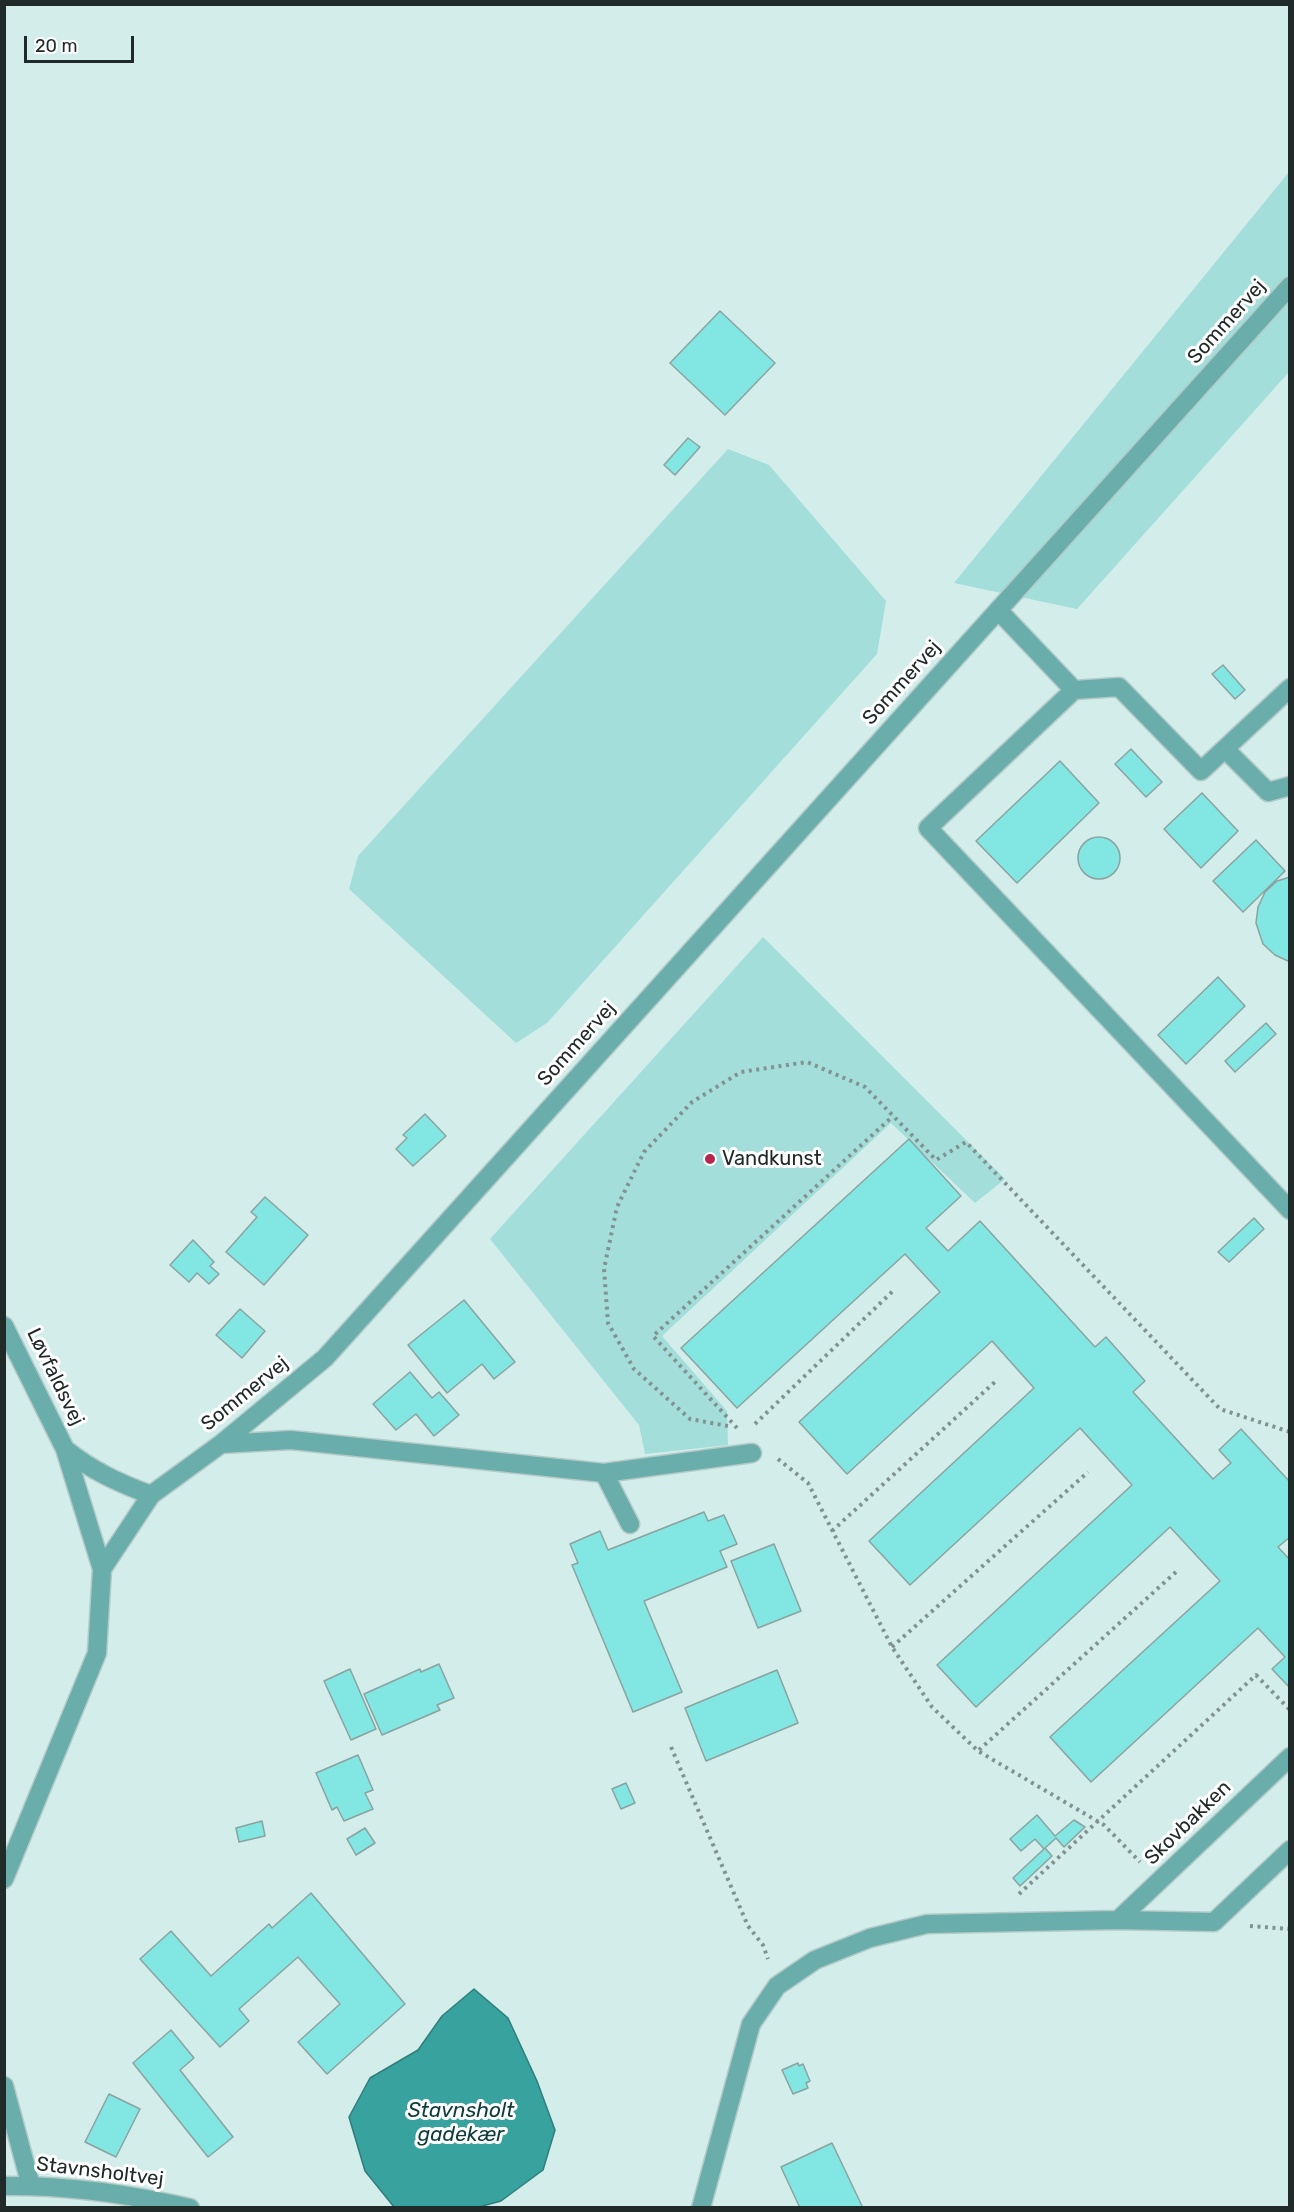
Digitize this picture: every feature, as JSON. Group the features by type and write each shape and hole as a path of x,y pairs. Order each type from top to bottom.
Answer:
{"street":[{"name":"Sommervej","path":"4,1879 97,1653 102,1569 151,1494 221,1444 325,1358 1290,286"},
{"path":"998,610 1074,690"},
{"path":"1290,688 1201,771 1119,687 1074,690 928,828 1290,1210"},
{"path":"1225,749 1268,792 1290,786"},
{"name":"Løvfaldsvej","path":"4,1326 65,1449 102,1569"},
{"path":"221,1444 291,1440 604,1473 752,1454"},
{"name":"Løvfaldsvej","path":"65,1449 87,1467 104,1476 151,1494"},
{"path":"604,1473 630,1524"},
{"name":"Skovbakken","path":"1118,1920 1290,1757"},
{"path":"701,2208 751,2024 777,1986 815,1960 870,1938 927,1924 1118,1920 1214,1922 1290,1850"},
{"path":"4,2086 32,2186"},
{"name":"Stavnsholtvej","path":"4,2186 32,2186 138,2196 189,2208"}],"path":[{"path":"743,1429 690,1419 634,1370 608,1323 604,1269 617,1207 639,1161 644,1152 692,1102 741,1072 807,1062 865,1087 936,1160 966,1142 1220,1409 1290,1432"},
{"path":"737,1428 653,1336 893,1116"},
{"path":"749,1430 895,1289"},
{"path":"832,1531 997,1380"},
{"path":"752,1454 772,1454 808,1483 892,1647 932,1707 978,1751 1098,1822 1159,1881"},
{"path":"892,1647 1088,1472"},
{"path":"978,1751 1176,1572"},
{"path":"1006,1922 1017,1895 1256,1675 1290,1710"},
{"path":"671,1747 748,1926 763,1945 777,1986"},
{"path":"1285,1929 1290,1924"}],"shaded area":[{"path":"1289,172 1289,372 1077,609 954,583"},
{"path":"728,449 769,465 886,601 877,654 547,1023 516,1043 349,889 358,856"},
{"path":"763,937 1005,1179 975,1203 891,1123 662,1336 727,1411 728,1445 645,1454 639,1425 490,1239"}],"water":[{"name":"Stavnsholt gadekær","path":"474,1989 508,2018 537,2081 555,2130 543,2170 501,2201 479,2207 394,2207 365,2171 349,2117 370,2078 418,2050 442,2016"}],"building":[{"path":"720,311 775,363 725,415 670,363"},
{"path":"688,438 700,447 675,475 664,465"},
{"path":"1223,665 1245,690 1235,699 1212,674"},
{"path":"1131,749 1162,782 1146,797 1115,764"},
{"path":"1060,761 1099,803 1017,883 976,841"},
{"path":"1202,793 1238,831 1201,868 1164,829"},
{"path":"1099,837 1114,843 1120,858 1114,873 1099,879 1084,873 1078,858 1084,843"},
{"path":"1256,840 1285,871 1243,912 1213,881"},
{"path":"1290,877 1290,962 1275,955 1263,944 1256,923 1258,907 1265,892 1277,881"},
{"path":"1218,977 1245,1006 1186,1064 1158,1035"},
{"path":"1266,1023 1276,1034 1235,1072 1225,1061"},
{"path":"425,1114 446,1136 413,1166 396,1149 407,1138 403,1135"},
{"path":"909,1139 961,1196 926,1228 948,1251 980,1221 1095,1347 1106,1337 1145,1381 1133,1392 1213,1479 1231,1463 1219,1450 1241,1429 1290,1482 1290,1537 1278,1547 1290,1560 1290,1688 1272,1669 1285,1657 1258,1628 1091,1782 1050,1737 1220,1581 1170,1527 976,1707 937,1665 1132,1485 1080,1428 910,1585 869,1541 1034,1388 992,1341 847,1474 799,1422 940,1292 905,1254 737,1408 681,1348"},
{"path":"265,1197 308,1235 264,1285 226,1252 257,1217 251,1212"},
{"path":"1254,1218 1264,1229 1229,1262 1218,1252"},
{"path":"193,1240 214,1262 210,1266 219,1274 209,1284 197,1273 189,1282 170,1265"},
{"path":"464,1300 515,1362 494,1379 482,1364 447,1393 408,1345"},
{"path":"240,1309 265,1331 242,1358 216,1335"},
{"path":"410,1372 432,1398 439,1392 459,1415 434,1436 416,1414 396,1430 373,1404"},
{"path":"704,1512 708,1521 724,1515 737,1544 720,1551 727,1567 644,1601 682,1692 633,1712 572,1565 578,1563 570,1544 600,1531 608,1550"},
{"path":"774,1544 801,1611 758,1628 731,1561"},
{"path":"439,1664 454,1698 437,1705 440,1710 382,1735 364,1694 420,1669 421,1672"},
{"path":"350,1669 376,1729 351,1740 324,1681"},
{"path":"777,1670 798,1723 706,1761 685,1708"},
{"path":"358,1755 373,1790 365,1793 373,1809 344,1821 337,1807 332,1810 316,1773"},
{"path":"626,1783 635,1803 621,1809 612,1789"},
{"path":"1037,1815 1055,1836 1074,1820 1085,1827 1064,1847 1056,1838 1044,1849 1035,1839 1021,1851 1010,1839"},
{"path":"262,1821 265,1836 239,1842 236,1828"},
{"path":"365,1828 375,1843 356,1855 347,1839"},
{"path":"1045,1848 1052,1856 1020,1886 1013,1878"},
{"path":"311,1893 405,2004 327,2074 298,2042 340,2004 298,1957 239,2009 249,2021 220,2047 140,1959 171,1931 211,1976 269,1924 272,1928"},
{"path":"171,2030 194,2058 180,2070 233,2137 208,2157 133,2063"},
{"path":"798,2063 799,2066 803,2064 810,2081 806,2083 808,2088 793,2094 782,2070"},
{"path":"109,2094 140,2109 116,2157 85,2142"},
{"path":"832,2143 863,2208 800,2208 781,2167"}],"place":[{"name":"Vandkunst","path":"710,1159"}]}
